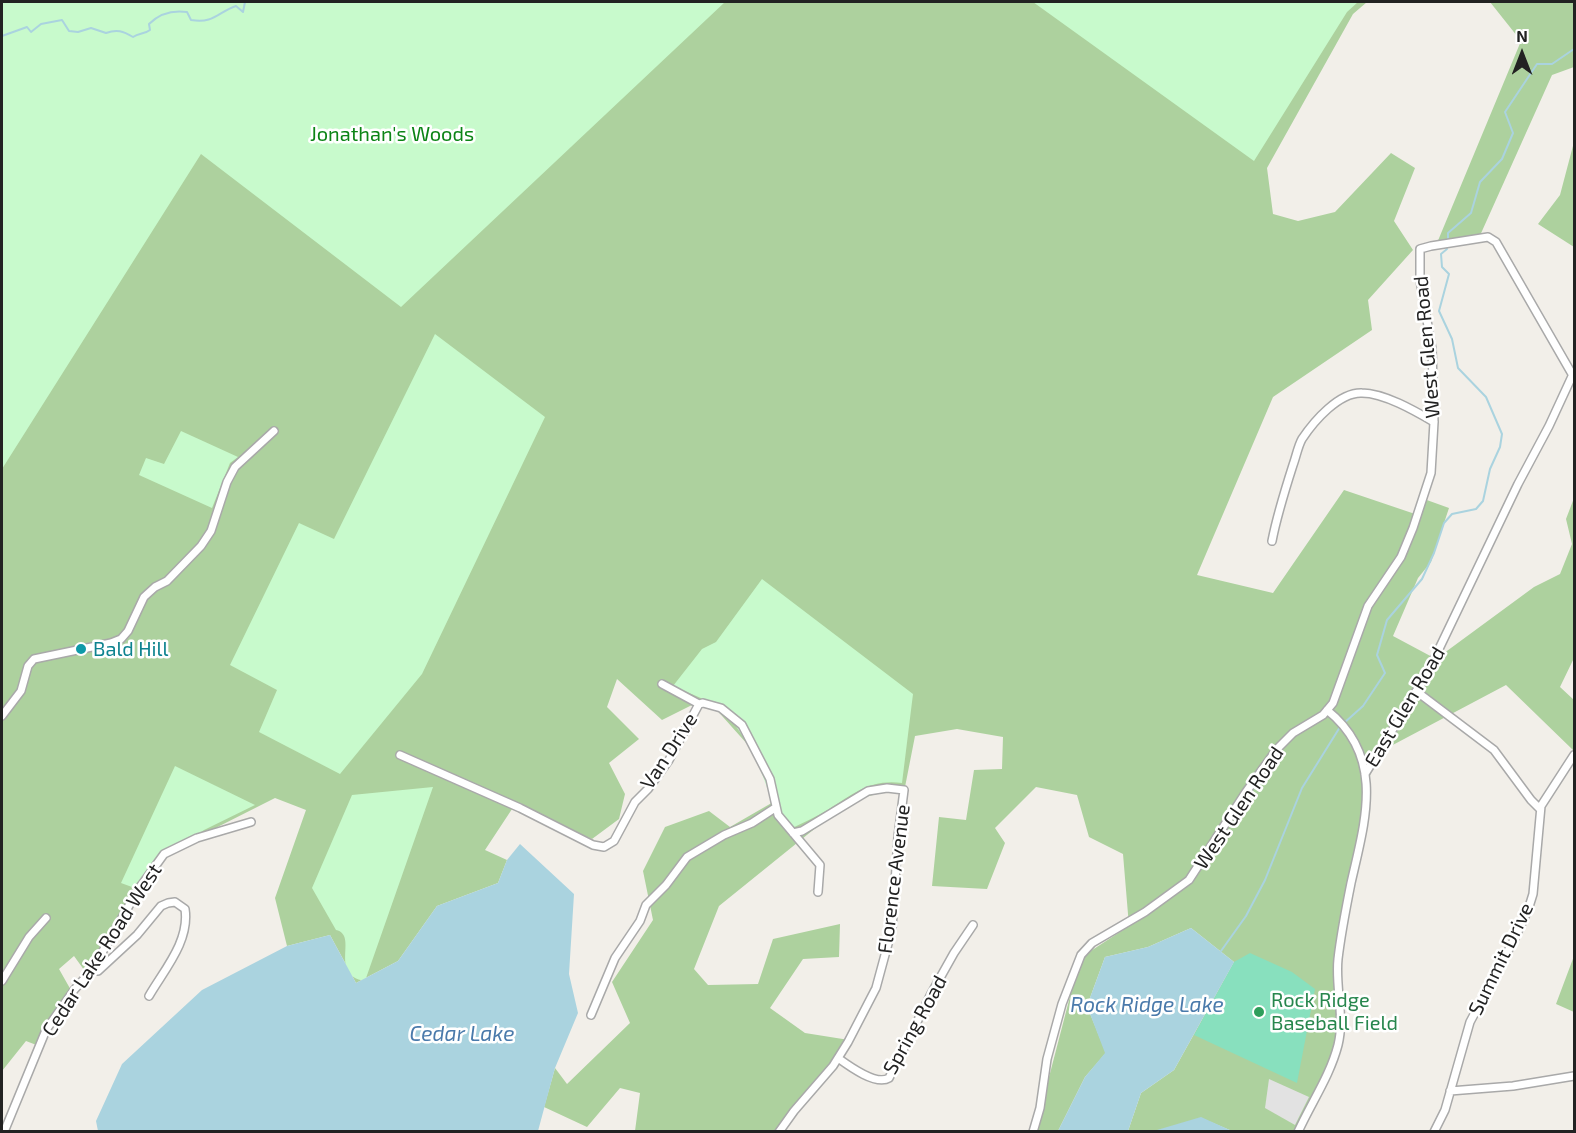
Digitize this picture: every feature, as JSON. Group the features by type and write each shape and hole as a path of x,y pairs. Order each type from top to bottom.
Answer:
{"street":[{"name":"West Glen Road","path":"1033,1131 1040,1108 1047,1059 1062,1004 1081,954 1107,932 1123,926 1189,880 1246,792 1277,750 1293,733 1323,715 1333,703 1368,606 1401,557 1431,473 1434,422 1431,349 1420,280 1419,249 1488,237 1496,242 1573,373"},
{"name":"East Glen Road","path":"1298,1131 1330,1067 1338,1044 1340,1023 1337,991 1338,962 1346,908 1365,826 1368,796 1365,774 1444,642 1573,373"},
{"path":"1272,541 1301,441 1336,402 1350,394 1372,394 1408,408 1434,422"},
{"path":"2,716 21,691 28,666 34,659 121,639 128,631 144,597 155,587 167,581 201,546 211,531 227,482 235,467 274,431"},
{"path":"662,684 699,704"},
{"path":"1416,691 1494,750 1540,809"},
{"name":"Van Drive","path":"400,755 520,808 593,845 604,847 611,844 635,802 648,789 669,760 699,704 721,708 742,726 770,780 778,815 820,865 818,892"},
{"path":"1327,710 1346,728 1358,752 1365,774"},
{"name":"Summit Drive","path":"1434,1131 1445,1110 1470,1022 1528,910 1533,894 1540,809 1575,755"},
{"name":"Florence Avenue","path":"779,1131 838,1058 876,988 892,929 898,837 904,790 887,788 868,791 802,831 793,833"},
{"path":"591,1016 615,958 640,921 646,905 687,857 775,807"},
{"name":"Cedar Lake Road West","path":"4,1131 46,1030 74,990 92,970 138,890 164,854 197,838 251,822"},
{"path":"92,970 98,971 106,964 137,935 161,906 168,903 179,904 185,909 186,916 186,924 179,946 149,996"},
{"path":"2,981 29,937 46,918"},
{"name":"Spring Road","path":"838,1058 878,1080 882,1081 889,1077 937,984 973,925"},
{"path":"1450,1091 1514,1086 1575,1076"}],"green space":[{"path":"2,2 1367,2 1353,14 1267,168 1273,214 1298,221 1335,212 1391,153 1415,168 1394,221 1413,250 1368,300 1372,330 1273,397 1197,575 1273,593 1344,490 1418,515 1424,499 1449,508 1431,562 1418,578 1393,636 1436,659 1534,587 1560,574 1572,544 1566,519 1574,498 1574,658 1560,687 1574,700 1574,751 1506,685 1372,756 1363,849 1339,948 1340,1045 1301,1131 1232,1131 1201,1118 1156,1131 1128,1131 1141,1093 1174,1070 1234,962 1191,928 1148,947 1105,957 1087,1006 1106,1053 1085,1077 1058,1131 1035,1131 1080,958 1129,926 1123,854 1089,837 1077,795 1036,787 995,828 1005,843 987,889 932,886 939,817 966,820 974,770 1002,769 1003,737 957,729 915,736 905,787 849,801 719,906 694,969 708,985 758,984 773,939 840,924 839,957 803,959 770,1008 805,1033 849,1040 779,1131 635,1131 640,1093 620,1088 587,1127 544,1107 555,1068 567,1084 630,1023 612,982 653,920 643,871 665,827 709,811 730,827 775,801 765,764 706,698 662,720 617,679 607,707 639,739 609,763 625,794 619,819 592,839 514,806 485,850 507,860 498,883 437,906 398,961 356,983 330,935 287,946 275,898 306,810 275,798 164,854 87,974 74,956 59,969 72,992 39,1046 26,1041 2,1071"},
{"name":"Jonathan's Woods","path":"2,2 725,2 401,307 201,154 2,469"},
{"path":"1033,2 1358,2 1347,12 1254,161"},
{"path":"1490,2 1574,2 1574,67 1552,75 1478,240 1437,243 1521,41"},
{"path":"1574,142 1574,247 1538,224 1560,195"},
{"path":"435,334 545,417 422,674 340,774 259,732 277,690 230,665 299,523 334,539"},
{"path":"181,431 238,457 230,463 212,508 139,475 146,458 164,464"},
{"path":"762,579 913,694 902,783 881,783 863,788 819,815 788,830 779,819 760,769 746,741 731,719 717,705 673,686 702,649 716,642"},
{"path":"175,766 255,805 204,830 162,860 132,887 121,883"},
{"path":"433,787 365,981 354,977 348,971 346,964 345,939 342,933 336,930 312,888 352,795"},
{"name":"Rock Ridge Baseball Field","path":"1250,953 1292,972 1315,989 1297,1083 1194,1035 1234,962"},
{"path":"1574,956 1574,1012 1556,1004"}],"shaded area":[{"name":"Rock Ridge Baseball Field","path":"1269,1079 1309,1097 1295,1125 1265,1108"}],"water":[{"name":"Cedar Lake","path":"520,844 574,894 569,974 578,1013 555,1068 538,1131 98,1131 96,1121 122,1064 202,990 287,946 330,935 356,983 398,961 437,906 498,883 507,860"},
{"name":"Rock Ridge Lake","path":"1191,928 1234,962 1174,1070 1141,1093 1128,1131 1058,1131 1085,1077 1105,1053 1087,1006 1105,957 1148,947"},
{"path":"1201,1117 1232,1131 1156,1131 1157,1130"}],"waterway":[{"path":"2,36 27,27 31,32 41,24 62,20 69,31 78,32 91,28 106,33 120,31 133,37 150,30 149,24 166,14 187,12 191,20 199,21 215,17 236,6 243,12 245,2"},
{"path":"1448,238 1448,233 1471,213 1480,182 1502,159 1513,133 1505,112 1537,64 1552,64 1574,49"},
{"path":"1344,723 1363,706 1385,673 1377,655 1387,620 1422,579 1444,523 1452,514 1476,509 1483,501 1490,469 1500,447 1502,434 1486,397 1458,368 1452,339 1439,311 1449,274 1442,267 1441,254 1447,249"},
{"path":"1221,951 1246,916 1265,880 1302,788 1340,727"}],"place":[{"name":"Bald Hill","path":"81,649"},
{"name":"Rock Ridge Baseball Field","path":"1259,1012"}]}
